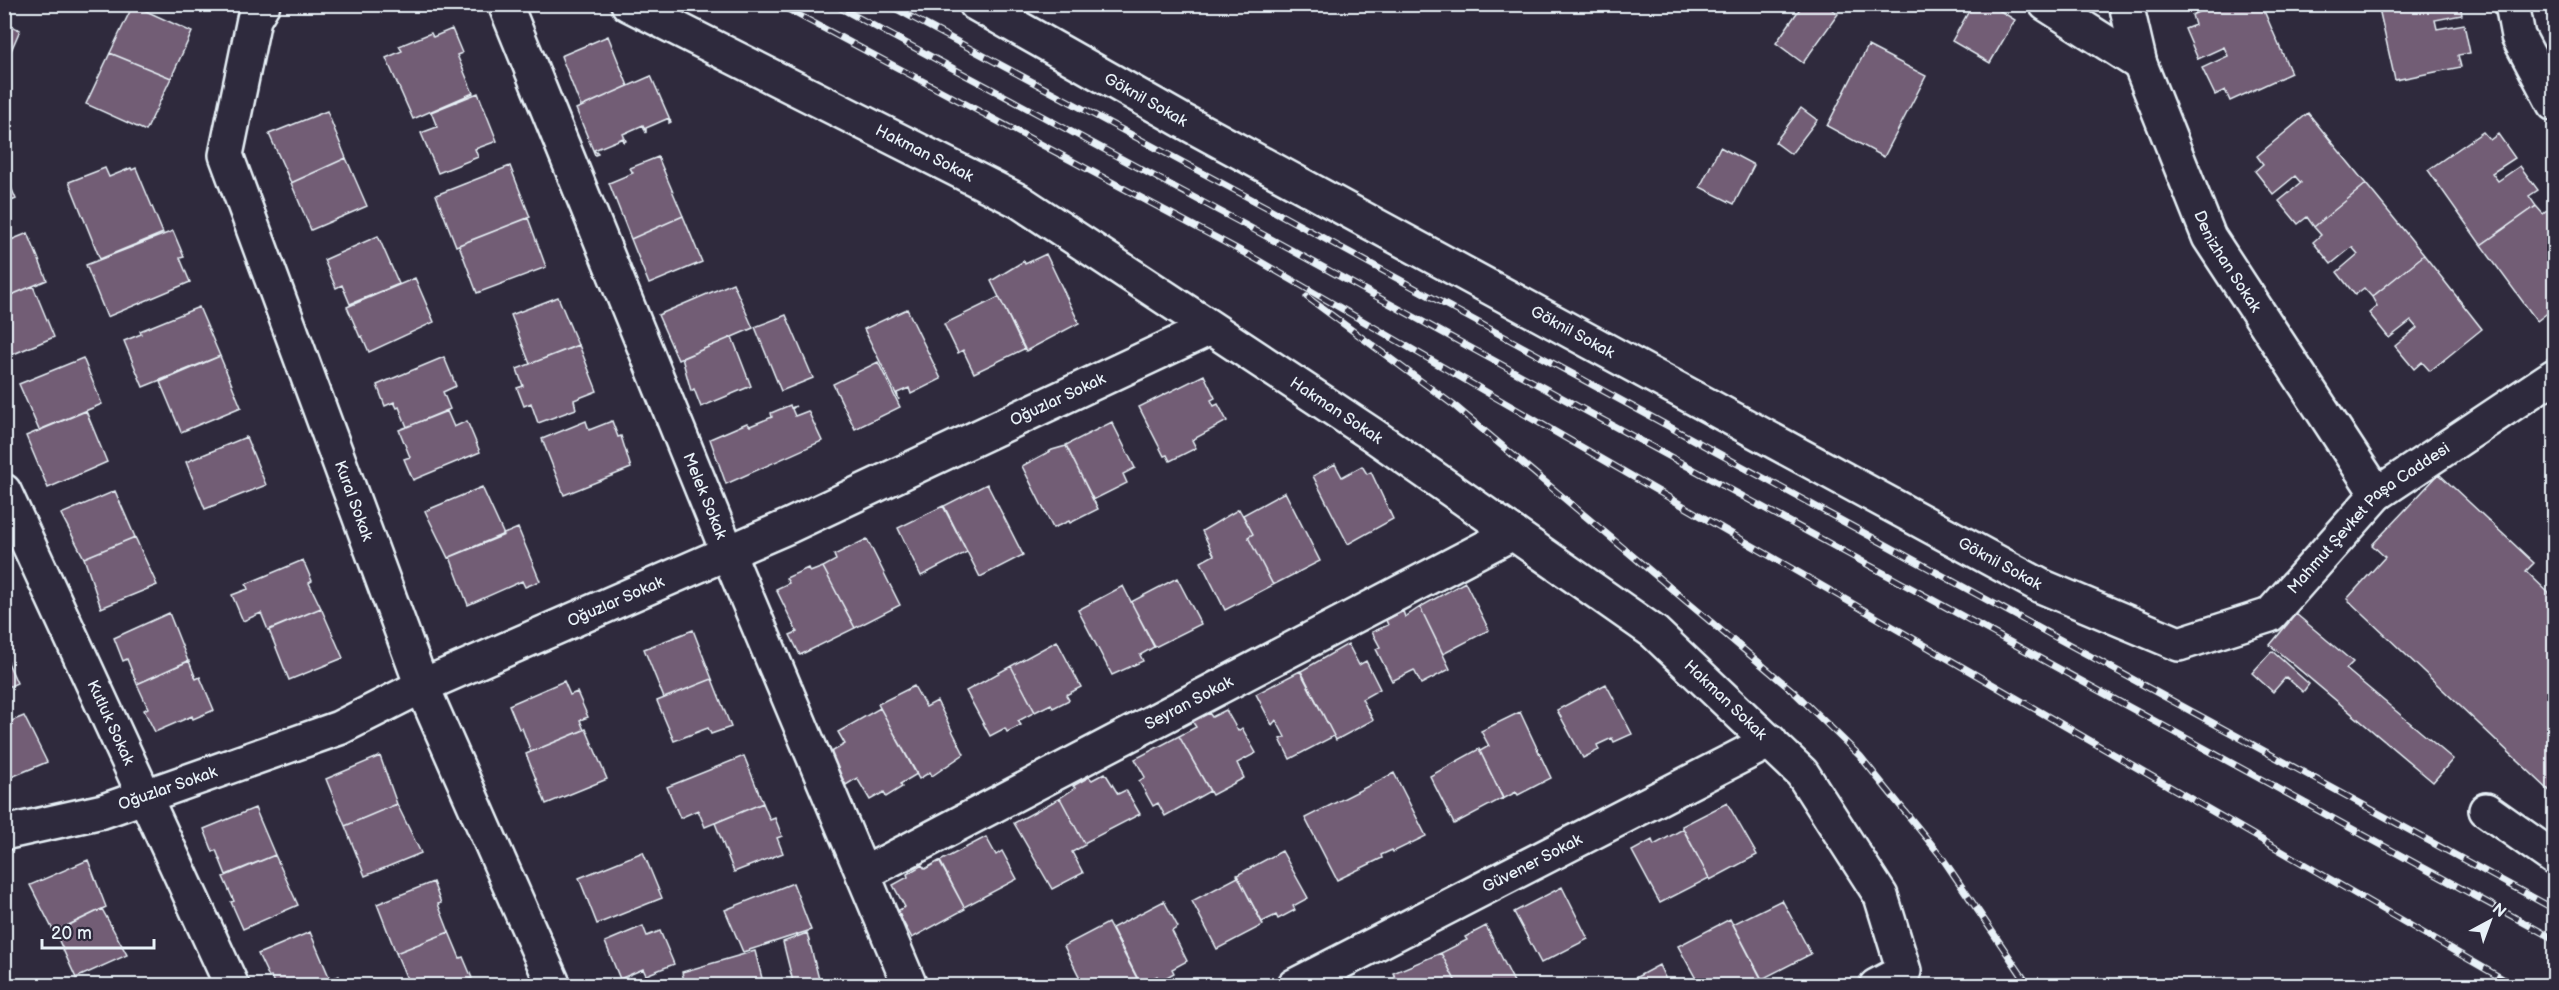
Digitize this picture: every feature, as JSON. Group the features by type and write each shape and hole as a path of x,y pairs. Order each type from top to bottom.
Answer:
{"street":[{"name":"Kural Sokak","path":"263,4 254,20 226,155 422,686 554,986"},
{"name":"Melek Sokak","path":"505,4 728,553 910,986"},
{"name":"Hakman Sokak","path":"628,4 1018,201 1372,435 1654,632 1802,773 1881,896 1890,978"},
{"name":"Göknil Sokak","path":"976,4 1183,121 2041,586 2178,644"},
{"path":"2046,4 2140,64"},
{"name":"Denizhan Sokak","path":"2126,4 2140,64 2209,237 2377,494"},
{"path":"2512,4 2518,36 2554,104"},
{"name":"Oğuzlar Sokak","path":"4,833 103,811 339,728 422,686 728,553 1210,328"},
{"name":"Mahmut Şevket Paşa Caddesi","path":"2178,644 2270,615 2377,494 2554,376"},
{"name":"Kutluk Sokak","path":"4,491 232,986"},
{"name":"Seyran Sokak","path":"863,873 1513,533"},
{"name":"Güvener Sokak","path":"1294,986 1770,741"},
{"path":"2486,810 2554,858"}],"building":[{"path":"1803,4 1825,4 1838,14 1803,63 1776,43"},
{"path":"1973,4 1989,4 2015,20 1990,63 1952,41"},
{"path":"2214,4 2261,4 2291,73 2230,101 2225,90 2215,95 2202,68 2228,56 2224,47 2198,59 2185,29 2195,25 2192,15"},
{"path":"2378,4 2460,4 2462,15 2435,20 2437,29 2464,24 2470,53 2458,55 2461,67 2395,80"},
{"path":"133,5 192,32 171,78 110,53"},
{"path":"4,23 20,30 4,67"},
{"path":"452,29 462,53 457,55 473,93 413,119 386,58 402,51 399,46 431,33 433,37"},
{"path":"608,36 628,86 581,107 561,56"},
{"path":"1868,46 1926,76 1884,157 1827,126"},
{"path":"110,53 171,78 146,131 86,104"},
{"path":"651,76 671,122 669,123 669,118 646,128 646,133 643,125 623,134 626,141 624,142 623,138 594,150 598,154 595,155 576,109"},
{"path":"478,93 497,141 475,149 478,157 438,173 421,133 437,127 431,112"},
{"path":"1801,108 1817,120 1791,154 1775,142"},
{"path":"327,111 346,158 291,183 269,134"},
{"path":"2308,113 2366,184 2314,227 2307,217 2298,224 2279,201 2301,183 2295,176 2273,194 2255,171 2263,164 2257,156"},
{"path":"2483,132 2490,140 2498,134 2515,158 2492,173 2498,181 2520,166 2538,190 2529,196 2536,206 2481,245 2428,170"},
{"path":"1720,147 1754,165 1734,204 1700,187"},
{"path":"658,157 683,216 631,239 609,183 633,173 630,168"},
{"path":"346,158 367,206 311,230 291,183"},
{"path":"510,166 530,217 456,246 436,195"},
{"path":"105,168 109,177 136,168 163,233 100,259 69,182"},
{"path":"4,171 16,199 4,204"},
{"path":"2366,184 2424,255 2372,297 2364,288 2355,295 2337,272 2358,254 2352,247 2331,264 2313,242 2321,235 2314,227"},
{"path":"2536,206 2543,214 2552,207 2554,211 2554,245 2548,250 2554,257 2554,308 2537,321 2481,245"},
{"path":"683,216 702,262 649,284 631,239"},
{"path":"528,218 546,267 477,293 459,245"},
{"path":"173,231 184,257 180,258 190,282 107,317 86,265"},
{"path":"28,233 47,280 4,298 4,250 8,249 6,242"},
{"path":"378,236 399,284 350,304 342,285 336,288 324,260"},
{"path":"1046,254 1079,323 1026,351 991,281 1024,261 1025,264"},
{"path":"2424,255 2482,329 2430,371 2422,362 2414,369 2395,346 2417,328 2411,321 2389,338 2369,313 2377,306 2372,297"},
{"path":"415,278 434,322 369,352 347,307"},
{"path":"733,283 753,328 678,360 658,315"},
{"path":"33,286 54,337 4,358 4,298"},
{"path":"558,297 578,345 530,364 511,315"},
{"path":"999,297 1024,349 974,373 963,350 958,353 944,324"},
{"path":"199,307 220,356 143,387 124,341 141,334 140,331"},
{"path":"907,309 941,379 911,394 909,388 897,393 899,400 864,329"},
{"path":"786,315 813,378 781,391 755,327"},
{"path":"732,337 751,386 701,407 694,389 691,391 682,358"},
{"path":"579,345 597,391 574,400 576,409 538,423 531,403 524,406 517,388 523,386 517,369"},
{"path":"220,356 241,407 181,432 160,382"},
{"path":"444,357 456,386 443,392 450,409 407,427 399,407 397,408 394,402 385,406 377,385"},
{"path":"83,358 102,404 39,430 19,384"},
{"path":"878,362 900,407 855,429 833,384"},
{"path":"1204,375 1215,398 1211,400 1214,406 1218,404 1227,421 1192,440 1196,448 1170,461 1167,455 1164,456 1139,407"},
{"path":"790,405 791,408 796,406 792,409 795,416 808,411 822,441 726,484 710,439 747,423 750,426 772,417 771,413"},
{"path":"86,411 107,462 48,488 26,436"},
{"path":"447,411 454,427 467,421 480,452 413,480 404,459 410,457 399,430"},
{"path":"586,421 589,430 612,421 618,437 621,436 631,468 564,495 542,439"},
{"path":"1112,422 1135,468 1123,474 1127,483 1093,500 1066,445"},
{"path":"246,437 266,485 205,509 186,462"},
{"path":"1066,446 1098,509 1070,523 1069,521 1053,528 1022,466 1052,450"},
{"path":"1335,464 1342,477 1362,466 1367,474 1371,472 1393,519 1348,544 1313,476"},
{"path":"2439,474 2534,563 2526,571 2554,598 2554,795 2347,599 2385,557 2372,545"},
{"path":"987,484 1023,555 980,577 944,506"},
{"path":"482,487 504,535 448,558 425,511"},
{"path":"115,491 135,537 84,558 61,514"},
{"path":"1285,492 1320,561 1273,585 1248,537 1253,534 1243,515"},
{"path":"943,506 967,552 921,576 898,528"},
{"path":"1239,509 1253,534 1248,537 1273,585 1225,610 1201,562 1214,555 1202,531"},
{"path":"518,528 540,581 525,587 522,581 468,605 450,557"},
{"path":"135,537 157,585 101,608 84,558"},
{"path":"867,539 900,605 855,628 823,567 836,560 834,555"},
{"path":"303,560 312,581 309,583 321,608 268,630 261,613 243,621 232,595 248,589 246,584"},
{"path":"823,567 855,628 800,655 790,635 797,632 776,589 789,583 786,578 808,568 810,572"},
{"path":"1177,578 1201,624 1155,647 1131,602"},
{"path":"1465,582 1489,630 1443,654 1420,607"},
{"path":"1123,586 1154,647 1140,655 1143,661 1112,675 1078,610"},
{"path":"1420,607 1450,669 1421,684 1414,670 1392,681 1376,649 1380,647 1372,632 1388,625 1386,620 1403,611 1405,617"},
{"path":"321,608 343,658 289,680 269,630"},
{"path":"169,613 188,661 137,684 127,659 123,661 114,638"},
{"path":"2296,614 2353,662 2346,669 2453,759 2433,782 2270,645"},
{"path":"693,630 712,679 664,698 644,649"},
{"path":"1057,641 1081,687 1066,695 1069,700 1053,708 1051,704 1035,712 1011,666"},
{"path":"1348,644 1359,665 1366,661 1380,689 1362,699 1373,720 1336,740 1301,671"},
{"path":"2272,651 2309,684 2303,692 2286,677 2273,692 2252,673"},
{"path":"6,658 17,683 4,689 4,659"},
{"path":"189,661 196,679 200,677 214,710 193,719 192,716 155,732 144,710 148,708 137,684"},
{"path":"1011,666 1035,712 1018,721 1021,725 1007,732 1005,728 990,736 966,691"},
{"path":"1300,671 1334,736 1290,759 1280,739 1285,737 1276,720 1272,725 1256,694"},
{"path":"712,679 731,727 711,734 708,728 674,741 657,701"},
{"path":"564,681 570,695 577,692 588,717 580,720 584,730 531,752 522,728 519,729 509,705"},
{"path":"1606,684 1632,734 1614,742 1612,738 1597,745 1599,750 1583,758 1557,710"},
{"path":"914,686 926,707 937,701 964,754 932,776 930,772 919,779 878,704"},
{"path":"880,708 917,774 900,784 902,787 886,797 884,792 870,800 857,778 846,785 828,754 845,744 838,732"},
{"path":"1226,710 1238,731 1242,728 1256,753 1237,763 1244,778 1212,795 1179,736 1196,727 1192,721 1209,713 1212,717"},
{"path":"1520,712 1551,778 1518,795 1516,792 1503,799 1480,751 1489,746 1481,731"},
{"path":"24,716 47,762 4,780 4,724"},
{"path":"586,729 607,779 546,804 526,754"},
{"path":"1179,736 1210,791 1165,816 1158,803 1153,806 1139,781 1145,777 1135,759"},
{"path":"1479,749 1503,798 1454,824 1430,776"},
{"path":"380,756 397,804 345,826 326,779"},
{"path":"744,756 763,803 705,827 698,810 680,818 667,787"},
{"path":"1105,773 1118,794 1126,790 1140,814 1084,843 1060,798 1075,788 1073,786 1089,777 1092,780"},
{"path":"1394,773 1426,836 1393,852 1392,850 1381,855 1382,858 1337,880 1305,818"},
{"path":"1060,798 1085,845 1072,852 1083,873 1052,889 1014,823"},
{"path":"763,803 770,820 775,818 782,836 777,838 783,853 734,872 715,823"},
{"path":"1727,803 1757,855 1710,880 1682,826"},
{"path":"397,804 421,853 365,876 345,826"},
{"path":"255,808 275,855 226,875 216,850 213,852 204,829"},
{"path":"1683,829 1709,878 1660,903 1632,851 1652,840 1654,845"},
{"path":"986,837 996,855 1002,851 1017,879 964,907 940,861"},
{"path":"1282,851 1308,898 1293,906 1295,910 1278,919 1276,915 1262,922 1237,875"},
{"path":"643,852 662,898 597,924 579,878"},
{"path":"275,855 298,905 243,929 223,877"},
{"path":"88,860 106,907 54,932 30,885"},
{"path":"939,861 965,909 912,938 897,911 905,907 893,885 908,877 907,874 922,865 925,869"},
{"path":"1238,877 1263,925 1217,949 1192,901"},
{"path":"433,882 441,903 438,904 449,932 396,953 377,904"},
{"path":"793,883 811,930 743,952 725,910"},
{"path":"1562,887 1588,939 1541,963 1514,912"},
{"path":"1782,900 1811,954 1762,979 1733,924"},
{"path":"1164,901 1178,927 1172,931 1187,961 1172,969 1174,973 1160,981 1157,976 1141,985 1112,928"},
{"path":"102,909 127,955 76,978 55,932"},
{"path":"1730,919 1765,986 1700,986 1678,946"},
{"path":"1108,923 1141,986 1084,986 1064,946"},
{"path":"643,926 647,936 660,931 674,964 646,975 643,969 620,979 605,942"},
{"path":"1486,926 1516,986 1458,986 1441,953 1467,940 1465,937"},
{"path":"310,932 330,979 316,986 275,986 258,954"},
{"path":"449,932 472,978 453,986 410,986 396,953"},
{"path":"807,933 820,983 825,982 826,986 794,986 783,942"},
{"path":"755,951 764,986 685,986 682,972"},
{"path":"1441,953 1458,986 1400,986 1393,973"},
{"path":"1659,965 1669,986 1620,986"},
{"path":"339,976 343,986 316,986 326,981"}],"railway":[{"path":"778,4 1254,258 2515,986"},
{"path":"833,4 1262,234 2554,939"},
{"path":"887,4 1270,209 2554,909"},
{"path":"1307,297 1456,407 1794,692 1860,756 1941,856 2029,986"}]}
